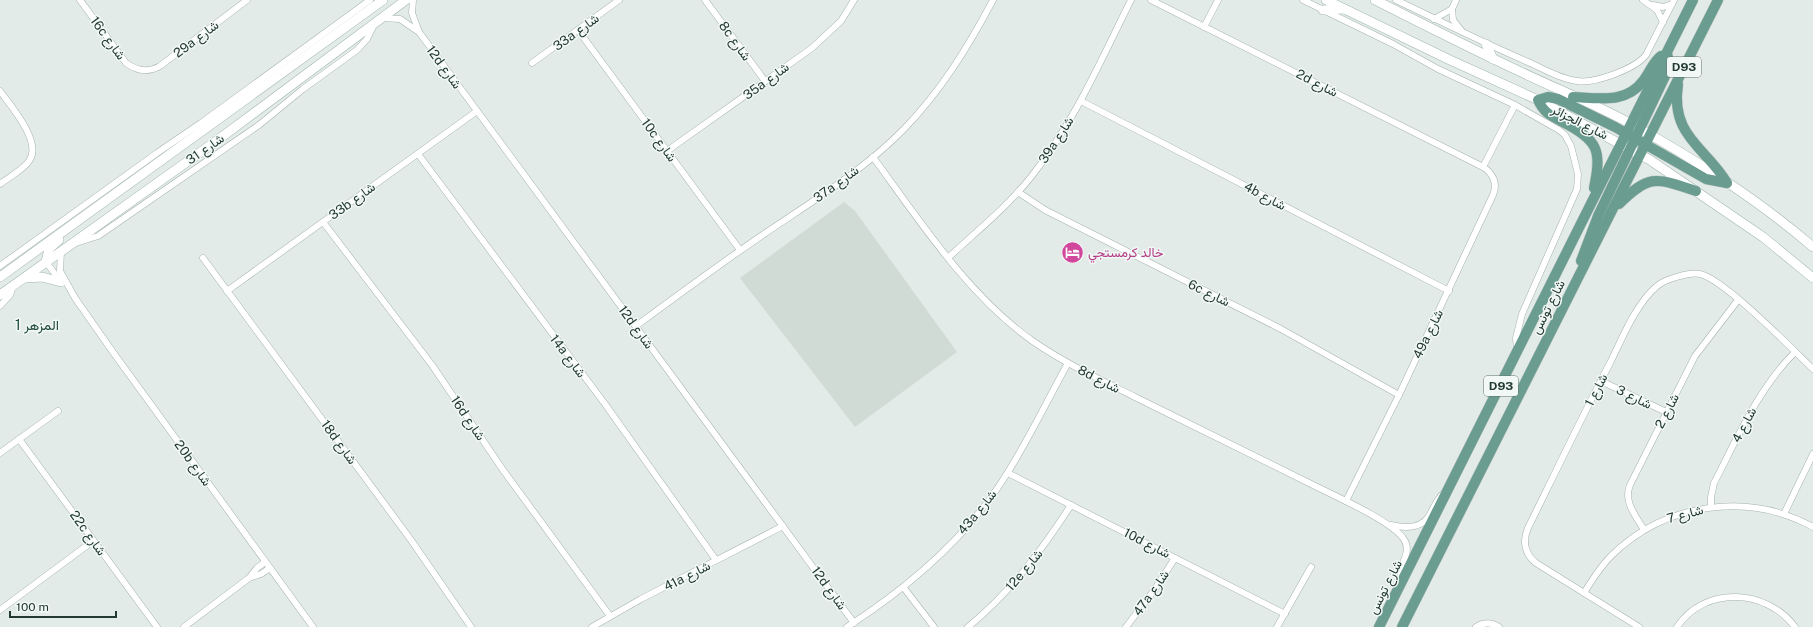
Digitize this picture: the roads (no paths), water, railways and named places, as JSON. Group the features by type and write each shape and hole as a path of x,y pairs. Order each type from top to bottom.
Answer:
{"main road":[{"name":"شارع تونس","path":"1379,627 1590,204 1625,146 1693,0"},
{"name":"شارع تونس","path":"1402,627 1718,0"},
{"path":"1573,97 1610,99 1620,98 1639,86 1654,62 1667,53"},
{"path":"1678,79 1677,106 1685,130 1693,144 1719,170 1727,184"},
{"path":"1590,204 1598,165 1595,148 1583,133 1546,114 1538,100 1554,97 1645,144 1706,179 1727,184"},
{"path":"1576,281 1583,253 1592,228 1625,146"},
{"path":"1612,211 1633,189 1649,181 1664,180 1696,191"}],"street":[{"name":"16c شارع","path":"80,0 126,63 133,68 141,70"},
{"name":"29a شارع","path":"141,70 154,69 160,66 247,0"},
{"path":"0,266 156,153 202,123 370,0"},
{"name":"شارع 31","path":"0,277 105,200 242,104 383,0"},
{"name":"شارع 31","path":"0,295 219,139 406,0"},
{"name":"12d شارع","path":"413,0 412,13 419,32 854,623"},
{"name":"33a شارع","path":"532,63 619,0"},
{"name":"8c شارع","path":"705,0 765,81"},
{"name":"35a شارع","path":"668,151 827,35 840,21 854,0"},
{"name":"37a شارع","path":"636,326 740,250 828,191 873,156 904,129 944,82 964,52 993,0"},
{"name":"39a شارع","path":"949,257 992,219 1018,192 1053,147 1080,101 1131,0"},
{"name":"2d شارع","path":"1151,0 1483,167"},
{"path":"1204,27 1218,0"},
{"path":"1303,0 1393,44 1438,69 1515,105 1551,125 1565,135 1571,146 1578,182 1574,198 1522,314 1516,338 1517,352"},
{"name":"شارع الجزائر","path":"1326,0 1538,100 1640,154 1763,238 1813,278"},
{"name":"شارع الجزائر","path":"1375,0 1493,59 1635,126 1727,184 1786,225 1813,248"},
{"path":"1396,0 1486,44 1570,80 1589,81 1630,68 1640,62 1646,55 1673,2"},
{"path":"1456,0 1452,9 1455,23 1463,33"},
{"path":"1643,0 1657,10 1663,22"},
{"path":"1651,5 1662,7 1673,2"},
{"path":"1323,10 1344,9"},
{"path":"1434,19 1452,9"},
{"name":"12d شارع","path":"382,18 400,19 419,32"},
{"name":"10c شارع","path":"578,30 740,250"},
{"path":"1486,44 1493,59"},
{"path":"0,91 29,133 33,148 29,161 0,184"},
{"name":"4b شارع","path":"1080,101 1449,291"},
{"path":"1483,167 1515,105"},
{"name":"33b شارع","path":"227,291 477,111"},
{"name":"14a شارع","path":"418,154 605,404 716,560"},
{"name":"8d شارع","path":"873,156 973,288 1004,318 1035,342 1068,362 1346,501 1386,523 1399,532 1405,540 1407,546 1406,558 1400,573 1402,581"},
{"name":"49a شارع","path":"1346,501 1399,395 1495,192 1493,178 1483,167"},
{"name":"6c شارع","path":"1018,192 1045,210 1281,329 1399,395"},
{"path":"46,262 48,252 53,245 96,213 105,200"},
{"name":"16d شارع","path":"323,222 432,365 503,470 610,616"},
{"name":"20b شارع","path":"61,251 60,271 75,298 313,627"},
{"name":"18d شارع","path":"203,258 411,540 471,627"},
{"name":"20b شارع","path":"46,262 75,298"},
{"name":"شارع 1","path":"1639,627 1533,560 1526,549 1525,538 1528,528 1634,316 1648,296 1662,282 1694,274 1700,274 1717,282 1813,369"},
{"path":"22,279 42,277 61,282"},
{"path":"0,306 10,295 14,285"},
{"name":"شارع 2","path":"1644,530 1631,508 1627,493 1630,485 1697,352 1738,300"},
{"name":"شارع 4","path":"1711,507 1711,492 1714,483 1748,416 1771,379 1796,352"},
{"name":"43a شارع","path":"847,627 904,588 960,534 1008,473 1068,362"},
{"name":"شارع 3","path":"1601,381 1666,412"},
{"path":"0,453 58,411"},
{"name":"22c شارع","path":"19,439 157,627"},
{"path":"1784,514 1813,454"},
{"name":"10d شارع","path":"1008,473 1285,614"},
{"name":"8d شارع","path":"1386,523 1405,527 1422,523 1430,515 1440,496 1448,491"},
{"name":"12e شارع","path":"968,627 1004,593 1029,565 1071,505"},
{"name":"شارع 7","path":"1584,593 1601,567 1611,556 1644,530 1672,516 1711,507 1749,507 1784,514 1813,527"},
{"name":"41a شارع","path":"592,627 610,616 783,526"},
{"path":"0,610 93,541"},
{"name":"47a شارع","path":"1126,627 1176,558"},
{"path":"184,627 249,578 257,568 265,562"},
{"path":"1277,627 1311,567"},
{"path":"249,578 261,574 270,568"},
{"path":"904,588 934,627"},
{"path":"1677,627 1685,617 1702,604 1733,596 1765,602 1783,614 1795,627"},
{"path":"1476,627 1488,623 1499,627"}],"place":[{"name":"خالد كرمستجي","path":"1073,252"}],"district":[{"name":"المزهر 1","path":"37,325"}]}
